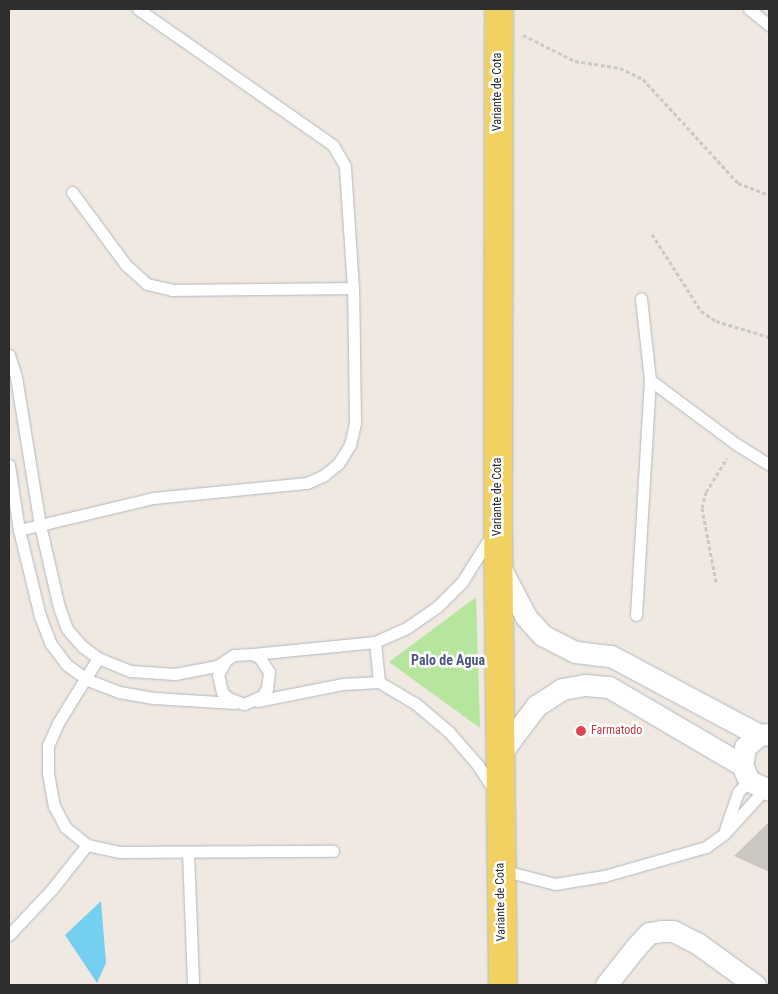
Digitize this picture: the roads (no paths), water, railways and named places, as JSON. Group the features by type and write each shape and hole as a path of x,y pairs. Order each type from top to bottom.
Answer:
{"main road":[{"name":"Variante de Cota","path":"499,15 498,520 503,985"}],"street":[{"path":"499,565 526,617 542,635 576,652 611,656 764,734 745,747 756,782"},
{"path":"501,753 536,706 562,689 585,685 609,687 756,782"},
{"path":"606,985 649,934 667,931 697,943 755,985"}],"lane":[{"path":"19,530 153,498 307,483 323,476 338,464 350,445 355,423 353,288 345,166 333,144 138,9"},
{"path":"749,9 769,25"},
{"path":"72,192 126,265 147,284 172,290 353,288"},
{"path":"636,615 650,380 641,298"},
{"path":"9,354 16,378 40,525 59,607 67,629 82,646 98,658 131,671 175,674 217,666 234,654 253,654 375,642 408,628 437,607 462,582 483,553 498,520"},
{"path":"650,380 736,444 769,465"},
{"path":"9,465 19,530 40,616 51,644 67,665 88,680 119,692 154,698 244,704 344,684 379,682 416,704 449,732 477,764 500,800"},
{"path":"375,642 379,682"},
{"path":"253,654 266,664 270,681 268,689 256,701"},
{"path":"98,658 88,680 58,722 48,746 54,806 65,827 87,845 121,852 334,851"},
{"path":"226,660 218,675 219,684 228,698 244,704"},
{"path":"724,834 738,792 756,782"},
{"path":"501,870 555,884 580,881 706,847 724,834 756,782"},
{"path":"9,935 52,889 87,845"},
{"path":"188,852 192,985"}],"water":[{"path":"101,901 106,963 97,983 65,935"}],"place":[{"name":"Farmatodo","path":"581,731"}],"district":[{"name":"Palo de Agua","path":"448,660"}]}
